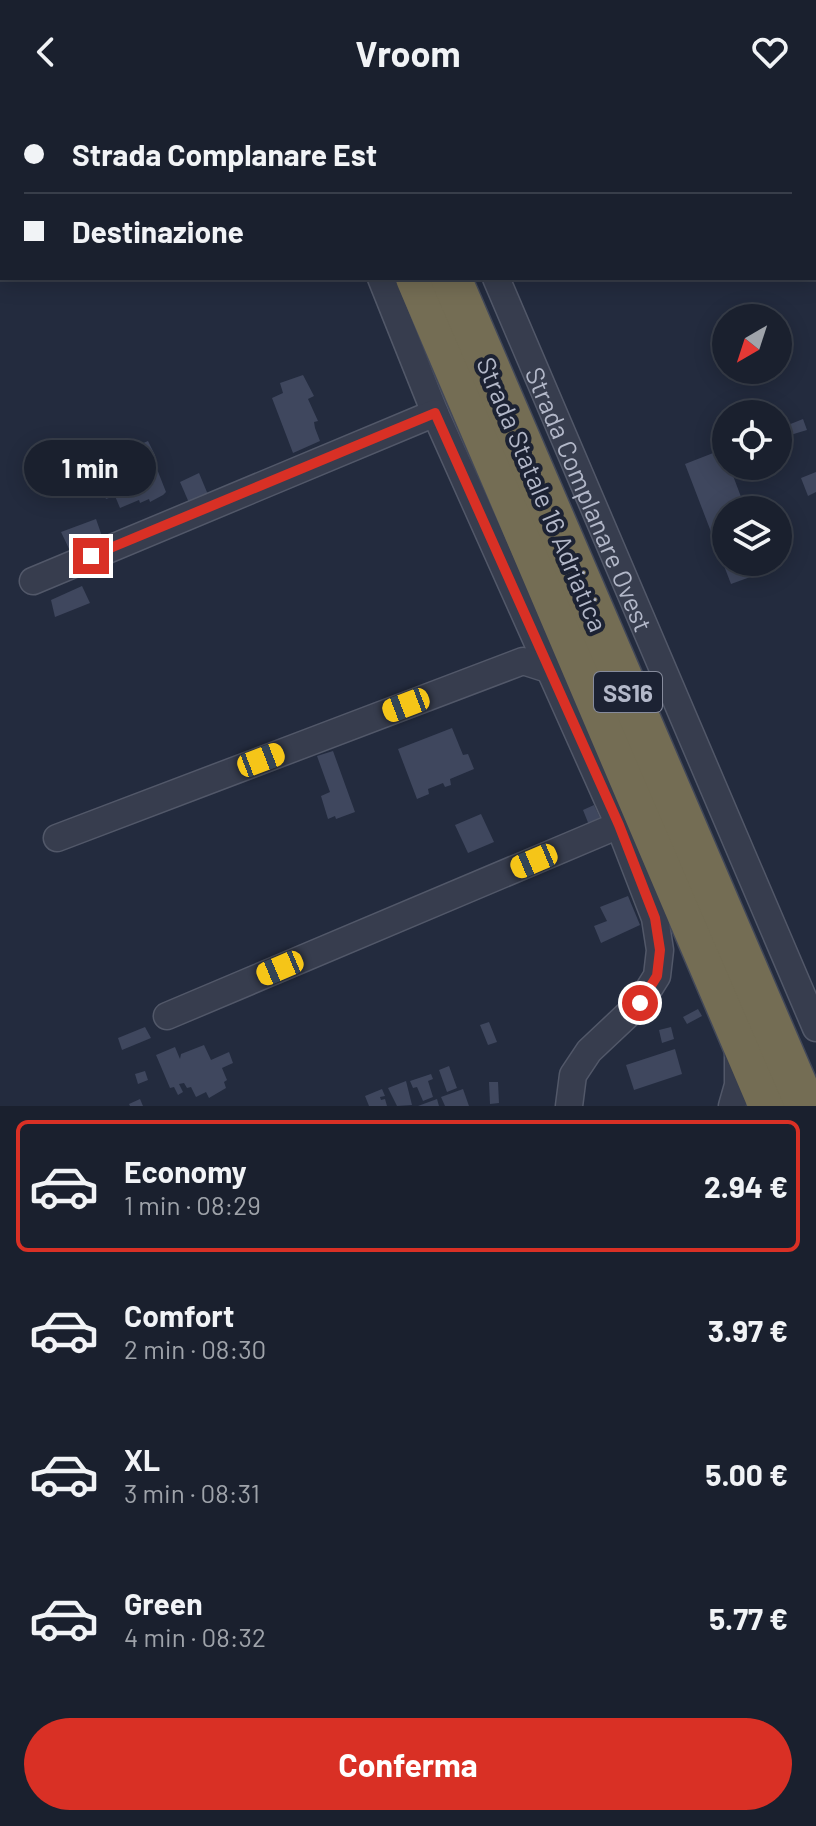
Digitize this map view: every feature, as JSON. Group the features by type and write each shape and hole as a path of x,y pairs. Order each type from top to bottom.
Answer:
{"highway":[{"name":"Strada Statale 16 Adriatica","path":"417,280 769,1106"},
{"name":"Strada Statale 16 Adriatica","path":"452,280 806,1106"}],"street":[{"path":"382,280 435,413 619,825 655,918 660,950 657,976 640,1003 589,1051 573,1075 569,1106"},
{"name":"Strada Complanare Ovest","path":"497,280 816,1028"},
{"path":"33,581 435,413"},
{"path":"57,838 523,661 548,669"},
{"path":"167,1016 619,825"},
{"path":"732,1106 738,1085 738,1034"}],"building":[{"path":"303,375 314,396 308,399 318,421 314,422 320,441 293,453 272,398 283,393 280,383"},
{"path":"803,419 807,430 792,434 792,423"},
{"path":"148,441 155,455 147,459 150,466 155,464 166,492 163,495 150,502 149,499 140,503 139,500 120,508 115,496 106,499 101,487 91,492 85,478 124,460 122,456 127,450"},
{"path":"712,453 712,480 735,480 741,496 712,496 712,534 685,464"},
{"path":"816,472 816,492 808,496 801,478"},
{"path":"199,473 209,497 190,505 180,482"},
{"path":"96,519 104,542 72,555 61,532"},
{"path":"728,576 753,576 731,584"},
{"path":"82,586 90,603 55,617 51,600"},
{"path":"452,728 463,755 468,754 474,769 450,779 451,785 445,787 443,783 428,789 429,794 417,799 398,749"},
{"path":"333,751 355,812 328,819 321,796 330,792 317,756"},
{"path":"594,805 601,820 589,825 583,810"},
{"path":"481,814 494,842 468,853 455,825"},
{"path":"628,896 640,925 601,943 594,926 607,921 600,907"},
{"path":"698,1009 702,1016 687,1024 683,1017"},
{"path":"489,1022 497,1042 488,1045 480,1025"},
{"path":"145,1027 151,1038 122,1050 118,1038"},
{"path":"671,1027 674,1039 662,1043 659,1030"},
{"path":"204,1045 211,1060 229,1052 233,1063 222,1068 227,1080 224,1082 226,1088 209,1098 206,1092 196,1097 191,1087 187,1088 184,1083 179,1084 183,1092 178,1095 174,1087 170,1088 156,1055 175,1047 180,1059 181,1054"},
{"path":"675,1049 682,1074 634,1090 626,1065"},
{"path":"449,1066 457,1088 447,1092 439,1070"},
{"path":"145,1071 148,1080 138,1084 135,1074"},
{"path":"431,1074 433,1079 428,1081 433,1097 423,1101 417,1087 413,1088 410,1081"},
{"path":"406,1081 412,1105 397,1106 388,1088"},
{"path":"489,1082 498,1082 499,1103 490,1104"},
{"path":"382,1089 385,1096 380,1097 381,1100 385,1099 387,1106 369,1106 365,1096"},
{"path":"463,1089 469,1106 445,1106 441,1097"},
{"path":"140,1099 143,1106 130,1106 129,1104"},
{"path":"437,1099 439,1106 418,1106"}],"route":[{"path":"91,556 435,413 619,825 655,918 660,950 657,976 640,1003"}]}
